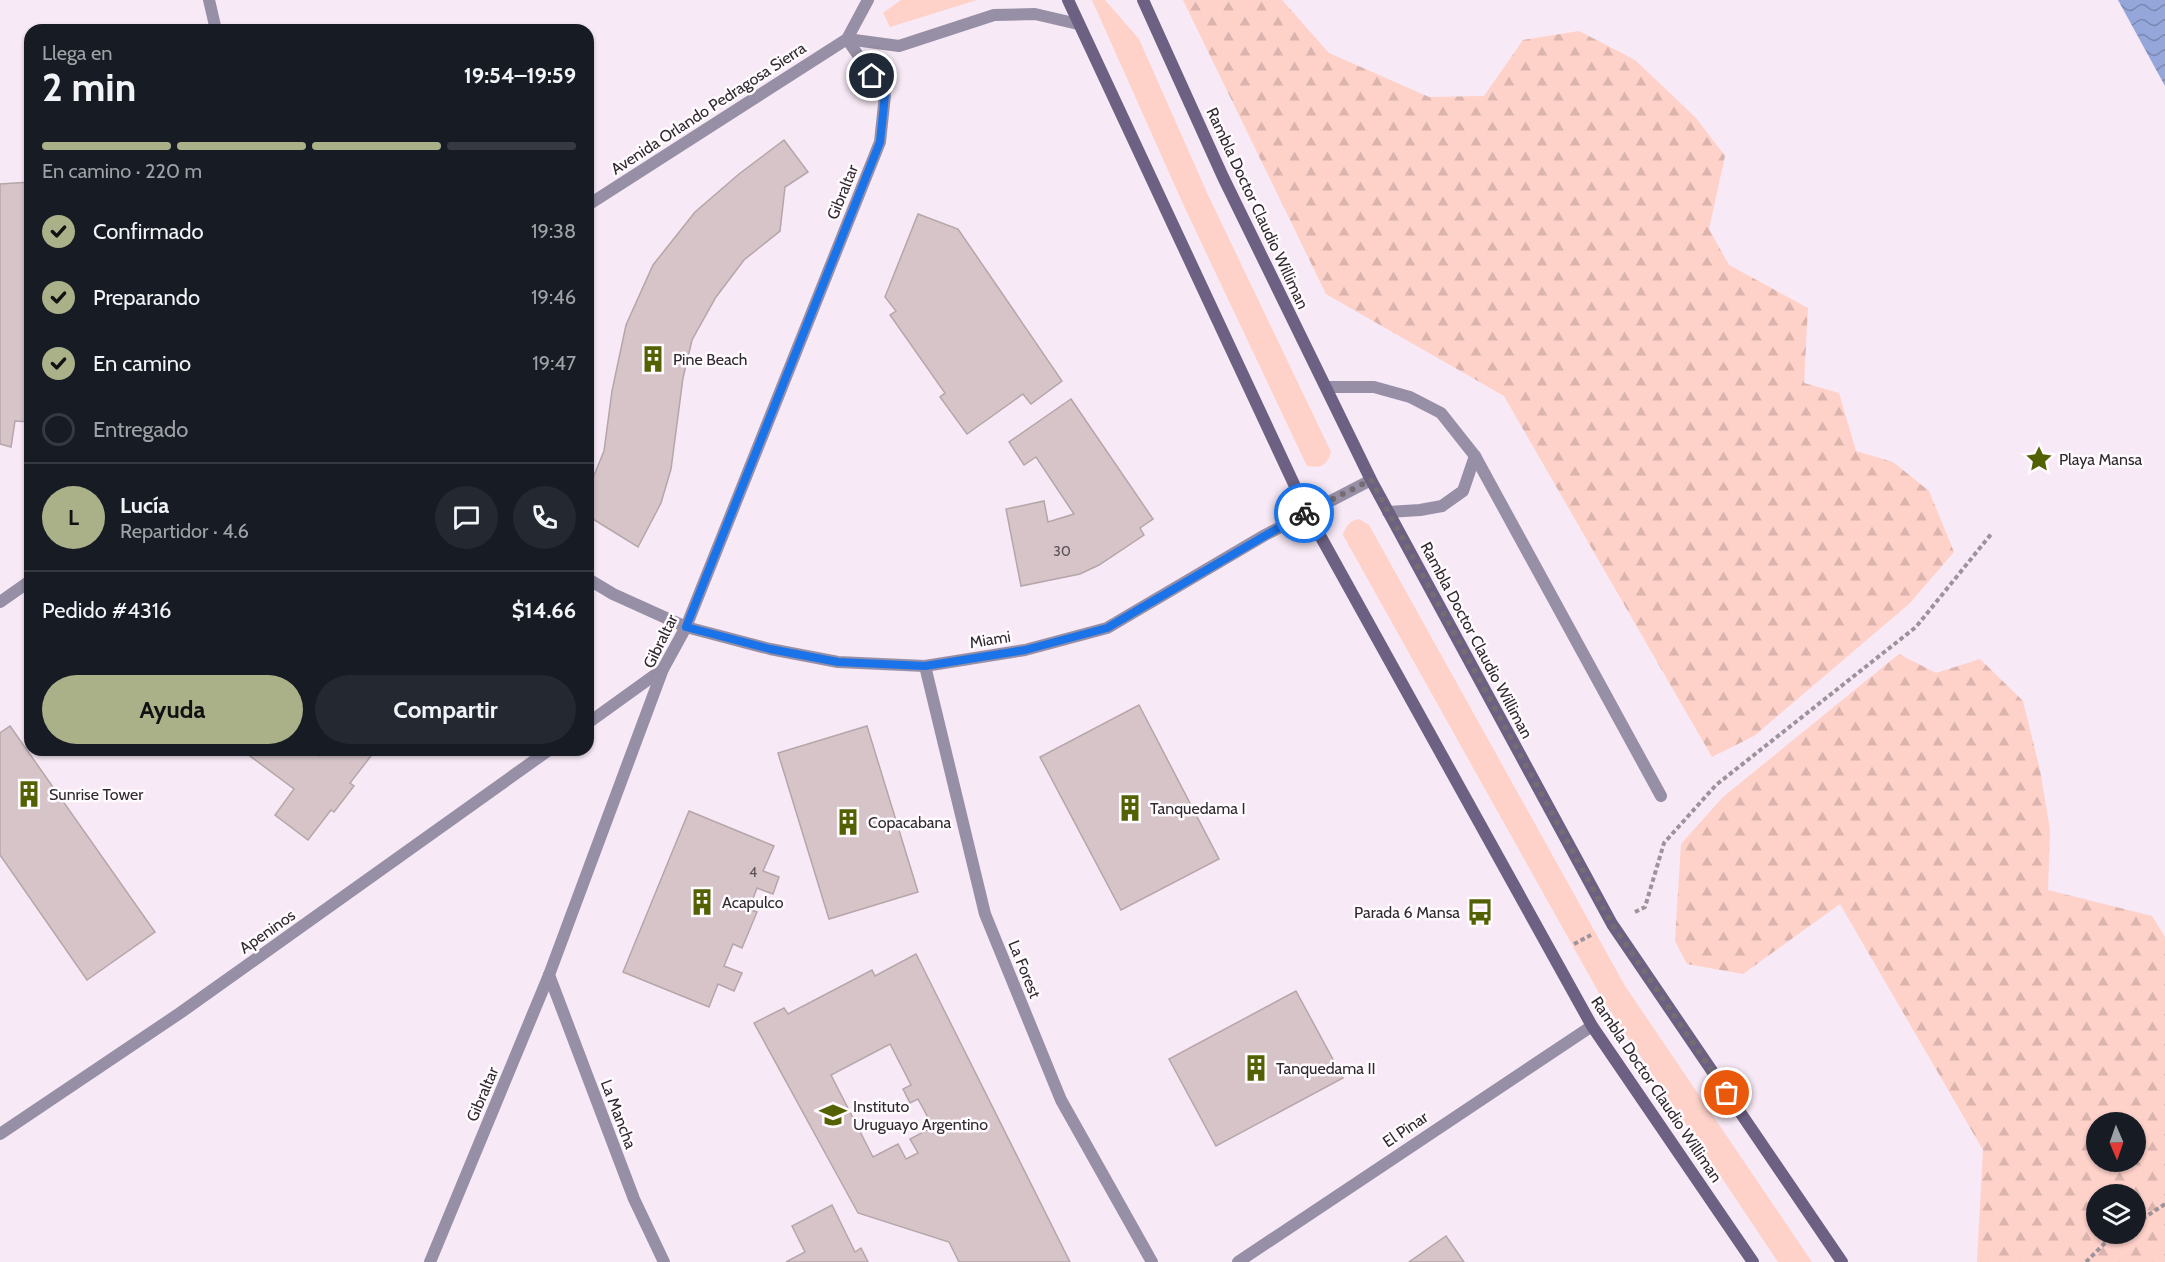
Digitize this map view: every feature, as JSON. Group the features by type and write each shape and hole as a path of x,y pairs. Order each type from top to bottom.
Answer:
{"main road":[{"name":"Rambla Doctor Claudio Williman","path":"1068,0 1307,512 1592,1026 1753,1262"},
{"name":"Rambla Doctor Claudio Williman","path":"1143,0 1224,177 1371,480 1612,924 1842,1262"}],"street":[{"path":"209,0 215,24"},
{"name":"Avenida Orlando Pedragosa Sierra","path":"594,201 847,39 868,0"},
{"path":"847,39 899,46 994,15 1035,14 1078,24"},
{"name":"Gibraltar","path":"430,1262 549,975 663,669 686,627 880,142 885,95 847,39"},
{"path":"1326,387 1374,387 1410,397 1441,412 1474,456 1661,796"},
{"path":"1388,512 1442,506 1463,491 1474,456"},
{"name":"Miami","path":"594,583 613,594 686,627 770,649 838,662 925,666 1025,650 1107,628 1307,512 1371,480"},
{"path":"0,602 24,585"},
{"name":"La Forest","path":"925,666 985,914 1061,1100 1152,1262"},
{"path":"594,719 663,669"},
{"name":"Apeninos","path":"0,1134 180,1012 541,756"},
{"name":"La Mancha","path":"549,975 634,1199 664,1262"},
{"name":"El Pinar","path":"1238,1262 1592,1026"}],"path":[{"path":"1664,843 1716,785 1916,627 1992,533"},
{"path":"2146,1216 2165,1204"},
{"path":"2086,1262 2105,1244"}],"green space":[{"path":"901,0 977,0 890,27 883,13"},
{"path":"1092,0 1105,0 1139,39 1208,195 1331,452 1323,465 1307,466 1184,206"},
{"path":"1183,0 1282,0 1329,53 1429,97 1484,96 1523,40 1579,31 1635,60 1696,118 1725,156 1709,229 1729,265 1808,308 1804,383 1839,393 1856,451 1893,462 1929,491 1954,552 1909,604 1754,736 1712,757 1504,396 1326,294"},
{"path":"1359,519 1369,525 1625,986 1812,1262 1778,1262 1603,1000 1343,535 1349,524"},
{"path":"1899,654 1936,673 1980,659 2023,701 2040,770 2050,830 2048,890 2152,916 2165,937 2165,1262 1977,1262 1983,1150 1840,904 1743,974 1687,964 1675,941 1681,844 1723,797"}],"water":[{"path":"2118,0 2165,0 2165,86"}],"building":[{"name":"Pine Beach","path":"784,140 808,172 785,187 780,231 744,260 716,297 692,340 683,378 671,469 661,503 638,547 594,520 594,475 604,451 612,391 626,325 653,265 695,212 739,174"},
{"path":"24,182 24,422 15,421 11,447 0,444 0,184"},
{"path":"918,214 958,229 1062,381 1031,404 1023,394 967,434 940,397 945,393 890,315 896,311 885,297"},
{"path":"1071,399 1153,519 1140,528 1144,535 1099,565 1080,574 1021,586 1006,509 1044,501 1048,522 1074,514 1036,457 1024,465 1009,442"},
{"name":"Tanquedama I","path":"1139,705 1219,859 1121,910 1040,757"},
{"name":"Sunrise Tower","path":"10,726 24,746 24,756 31,756 155,932 87,980 0,855 0,733"},
{"name":"Copacabana","path":"867,726 918,892 829,919 778,753"},
{"path":"250,756 371,756 350,783 354,786 334,812 331,810 308,840 275,815 294,789"},
{"name":"Acapulco","path":"689,811 774,846 763,871 779,877 773,894 757,888 749,909 757,912 742,948 733,944 724,966 742,973 734,991 718,984 709,1007 623,972"},
{"path":"916,954 1070,1262 959,1262 949,1242 858,1213 754,1023 784,1008 788,1014 872,970 875,976","holes":["890,1044 911,1085 903,1089 910,1103 918,1099 933,1127 910,1139 918,1153 906,1159 898,1144 873,1157 831,1075"]},
{"name":"Tanquedama II","path":"1296,991 1343,1078 1216,1146 1169,1059"},
{"path":"832,1205 855,1252 861,1248 868,1262 786,1262 805,1252 792,1226"},
{"path":"1446,1236 1464,1262 1409,1262"}],"way so far":[{"path":"1304,513 1371,480 1612,924 1727,1093"}],"place":[{"name":"Pine Beach","path":"653,359"},
{"name":"Playa Mansa","path":"2039,459"},
{"name":"Sunrise Tower","path":"29,794"},
{"name":"Tanquedama I","path":"1130,808"},
{"name":"Copacabana","path":"848,822"},
{"name":"Acapulco","path":"702,902"},
{"name":"Parada 6 Mansa","path":"1480,912"},
{"name":"Tanquedama II","path":"1256,1068"},
{"name":"Instituto Uruguayo Argentino","path":"833,1115"}],"route":[{"path":"872,76 885,95 880,142 686,627 770,649 838,662 925,666 1025,650 1107,628 1304,513"}]}
